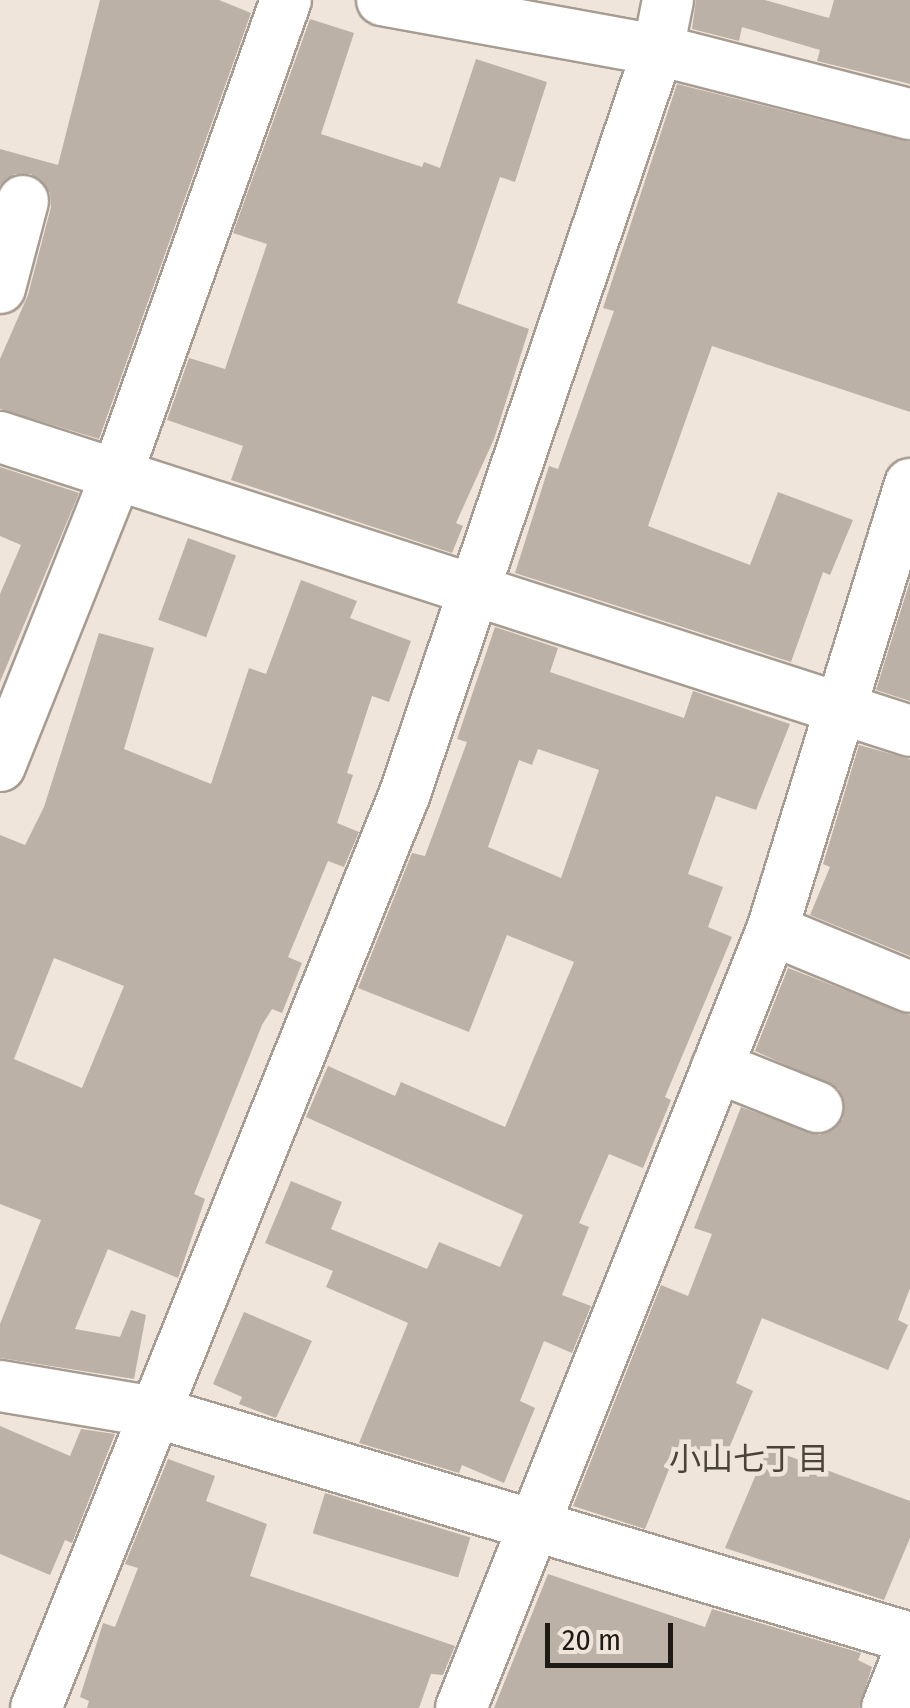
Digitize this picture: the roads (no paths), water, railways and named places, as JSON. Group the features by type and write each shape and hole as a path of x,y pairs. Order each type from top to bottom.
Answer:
{"street":[{"path":"0,766 117,474 286,0"},
{"path":"382,0 658,50 910,114"},
{"path":"36,1708 404,796 658,50 668,0"},
{"path":"0,288 23,202"},
{"path":"0,438 910,731"},
{"path":"461,1708 772,930 908,495"},
{"path":"772,930 910,987"},
{"path":"718,1067 817,1108"},
{"path":"0,1386 156,1412 910,1638"},
{"path":"887,1708 910,1650"}],"district":[{"name":"小山七丁目","path":"749,1459"}]}
